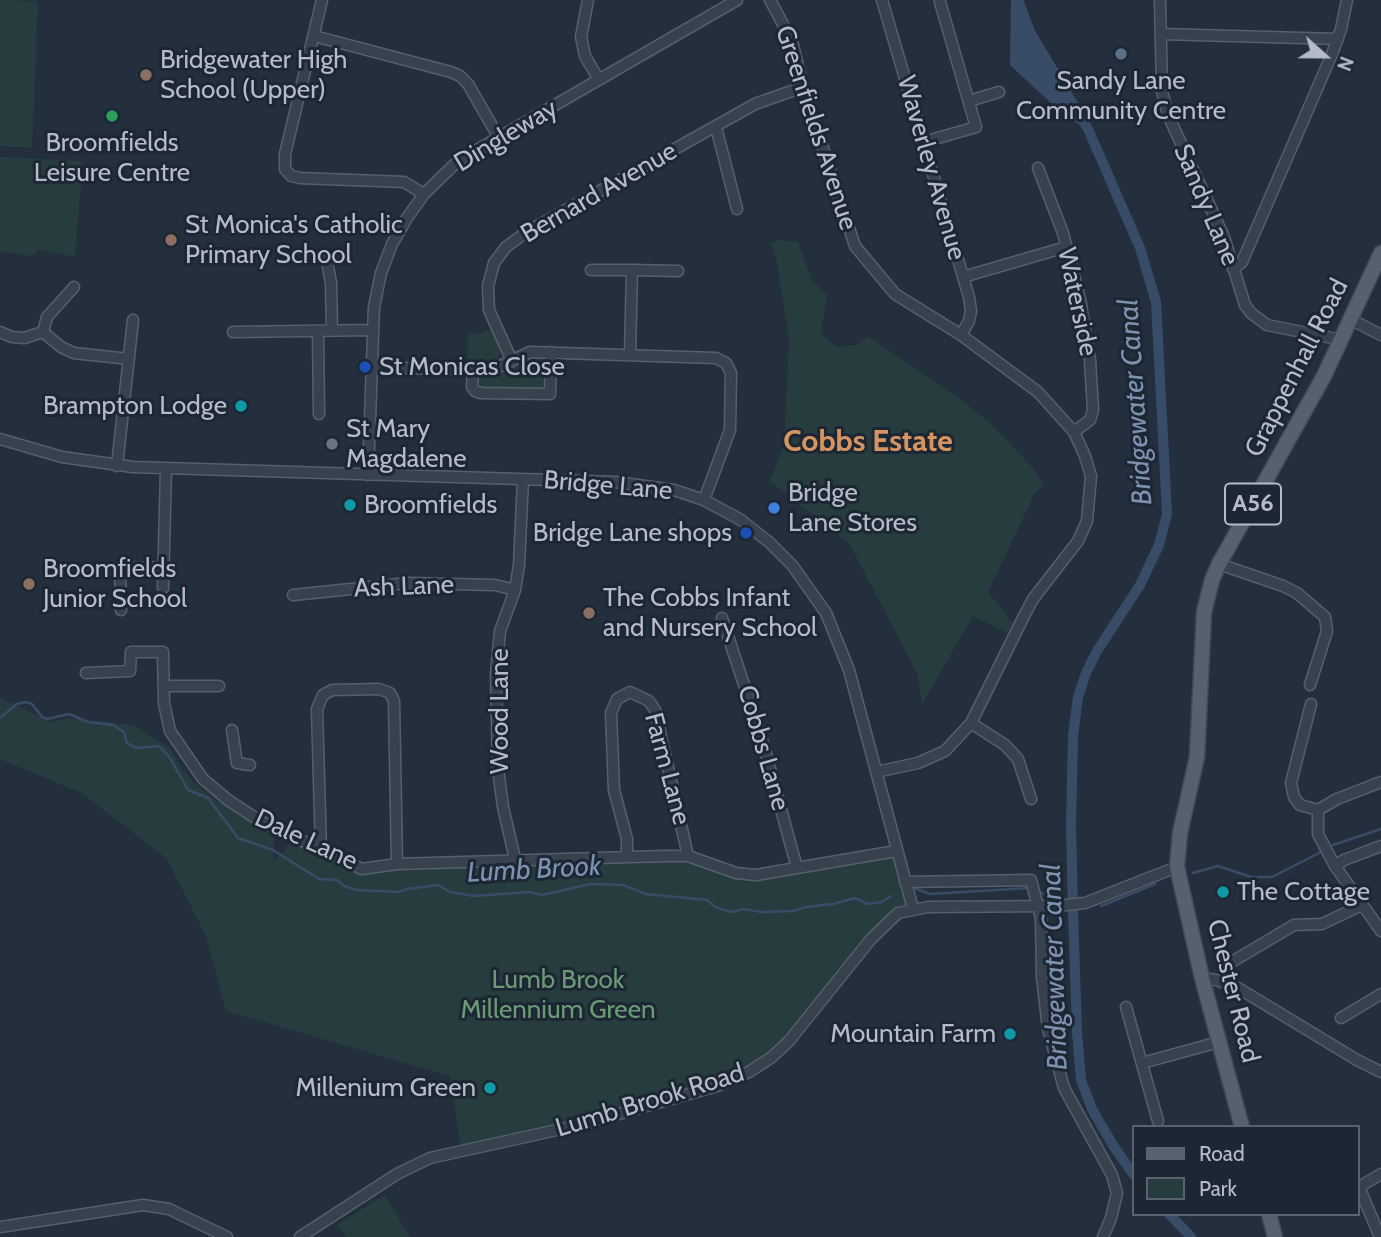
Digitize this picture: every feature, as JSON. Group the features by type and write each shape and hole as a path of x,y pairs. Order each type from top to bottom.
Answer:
{"main road":[{"name":"Grappenhall Road","path":"1177,867 1178,839 1198,757 1204,612 1219,564 1342,340 1381,253"},
{"name":"Chester Road","path":"1177,867 1202,978 1241,1125"},
{"path":"1270,1216 1275,1237"}],"street":[{"path":"322,0 285,154 286,172 300,178 404,183 424,194"},
{"path":"588,0 581,37 585,56 599,80"},
{"name":"Dingleway","path":"368,475 374,307 381,273 392,244 424,194 458,161 737,0"},
{"name":"Greenfields Avenue","path":"769,0 792,41 803,88 855,246 895,294 961,335 1038,392 1074,432 1091,476 1087,521 1078,541 1033,599 971,723 945,751 918,763 876,772"},
{"name":"Waverley Avenue","path":"882,0 963,277 971,311 961,335"},
{"name":"Sandy Lane","path":"1160,0 1163,91 1168,116 1211,206 1245,305 1258,320 1282,329 1342,340"},
{"path":"1233,268 1242,262 1338,39 1347,0"},
{"path":"924,142 976,127 940,2"},
{"path":"1161,34 1338,39"},
{"path":"314,36 460,76 468,84 499,138"},
{"name":"Bernard Avenue","path":"512,361 489,310 488,286 494,263 506,247 525,233 763,100 803,88"},
{"path":"969,101 999,92"},
{"path":"716,127 737,209"},
{"name":"Waterside","path":"1038,168 1066,247 1080,299 1093,394 1090,420 1074,432"},
{"path":"963,277 1066,247"},
{"path":"326,255 331,284 332,330"},
{"path":"591,270 678,271"},
{"path":"630,354 632,270"},
{"path":"43,332 47,317 74,287"},
{"path":"117,466 133,320"},
{"path":"1352,320 1381,335"},
{"path":"233,332 372,330"},
{"path":"318,331 319,414"},
{"path":"0,332 24,338 43,332"},
{"path":"43,332 61,347 74,352 129,359"},
{"path":"370,367 473,371 498,367 530,352 716,358 726,363 731,373 730,430 704,500"},
{"path":"473,371 472,387 481,393 550,394 551,352"},
{"name":"Bridge Lane","path":"0,439 62,457 117,466 166,470 640,484 674,490 704,500 741,520 770,542 811,589 826,613 849,670 913,909"},
{"path":"163,588 166,470"},
{"name":"Wood Lane","path":"516,859 503,807 498,769 496,695 500,631 514,590 519,565 523,479"},
{"path":"1219,564 1266,579 1297,593 1325,617 1327,631 1310,685"},
{"path":"120,568 121,610"},
{"path":"103,569 165,568"},
{"name":"Ash Lane","path":"293,596 408,583 495,585 514,590"},
{"name":"Cobbs Lane","path":"707,632 724,623 761,736 797,868"},
{"name":"Dale Lane","path":"86,673 130,671 131,652 163,652 166,716 172,737 211,786 260,821 362,869 397,864 516,859 688,856 746,875 897,850"},
{"path":"164,686 219,686"},
{"path":"321,850 317,709 323,695 332,690 379,689 390,693 394,701 397,864"},
{"name":"Farm Lane","path":"626,857 627,839 614,790 611,713 617,699 630,692 649,701 655,710 688,856"},
{"path":"1311,704 1291,783 1294,797 1300,805 1318,810 1337,799 1381,782"},
{"path":"971,723 1005,746 1018,759 1031,799"},
{"path":"232,730 237,763 250,765"},
{"path":"1318,810 1318,834 1335,866 1381,931"},
{"path":"1335,866 1343,860 1381,846"},
{"name":"Lumb Brook Road","path":"300,1237 397,1174 430,1158 584,1124 717,1086 749,1072 772,1057 801,1028 886,923 898,914 928,907 1039,906 1091,902 1177,867"},
{"path":"905,882 1031,880 1039,906 1048,1029 1057,1064 1065,1091 1112,1175 1117,1193 1103,1237"},
{"path":"1225,966 1294,925 1322,924 1362,905"},
{"path":"1202,978 1238,988 1347,1055 1381,1072"},
{"path":"1341,1018 1381,994"},
{"path":"1126,1007 1158,1121"},
{"path":"1142,1063 1219,1042"},
{"path":"1360,1186 1381,1174"},
{"path":"1360,1189 1380,1237"},
{"path":"0,1227 143,1205 169,1209 227,1237"}],"green space":[{"path":"0,0 38,1 32,148 0,146"},
{"path":"0,157 83,161 75,257 40,249 32,256 0,251"},
{"path":"779,240 798,242 812,280 827,295 821,333 837,347 857,345 867,336 958,397 989,422 1033,468 1044,486 1035,493 988,592 1013,624 1008,633 973,616 922,704 917,673 849,543 770,481 784,444 789,340 777,262 771,243"},
{"path":"492,329 501,349 498,358 488,363 467,364 468,333 479,334"},
{"path":"544,356 547,359 546,384 541,389 483,388 477,382 477,377"},
{"name":"Lumb Brook Millennium Green","path":"0,697 51,723 67,718 133,725 170,748 192,781 214,799 274,837 273,862 296,838 362,869 665,856 736,873 896,851 913,909 861,953 789,1041 717,1086 596,1126 461,1150 450,1076 226,1011 206,936 167,859 82,793 0,759"},
{"path":"385,1195 410,1237 346,1237 338,1224"}],"water":[{"path":"1011,0 1018,0 1030,32 1088,129 1066,117 1010,65"}],"waterway":[{"name":"Bridgewater Canal","path":"1018,0 1030,32 1088,129 1140,248 1156,302 1167,514 1159,545 1140,585 1097,651 1086,673 1078,697 1073,736 1071,825 1077,1032 1081,1080 1092,1109 1132,1172"},
{"name":"Lumb Brook","path":"0,718 17,704 26,702 32,704 42,717 47,719 69,714 88,722 113,725 124,732 127,743 136,748 159,746 170,758 188,790 208,798 238,838 273,850 319,879 337,880 344,886 357,890 399,892 438,885 450,892 474,896 530,892 542,895 590,884 623,885 646,894 707,900 715,907 731,912 743,909 762,912 793,911 855,898 868,904 882,902 891,896"},
{"name":"Lumb Brook","path":"1333,845 1381,829"},
{"name":"Lumb Brook","path":"1193,873 1218,866 1251,877 1272,877 1323,851"},
{"path":"1101,906 1155,884"},
{"name":"Lumb Brook","path":"916,889 930,894 1030,888"},
{"name":"Lumb Brook","path":"1036,890 1053,899"},
{"name":"Bridgewater Canal","path":"1171,1216 1191,1237"}],"place":[{"name":"Sandy Lane Community Centre","path":"1121,54"},
{"name":"Bridgewater High School (Upper)","path":"146,75"},
{"name":"Broomfields Leisure Centre","path":"112,116"},
{"name":"St Monica's Catholic Primary School","path":"171,240"},
{"name":"St Monicas Close","path":"365,367"},
{"name":"Brampton Lodge","path":"241,406"},
{"name":"St Mary Magdalene","path":"332,444"},
{"name":"Broomfields","path":"350,505"},
{"name":"Bridge Lane Stores","path":"774,508"},
{"name":"Bridge Lane shops","path":"746,533"},
{"name":"Broomfields Junior School","path":"29,584"},
{"name":"The Cobbs Infant and Nursery School","path":"589,613"},
{"name":"The Cottage","path":"1223,892"},
{"name":"Mountain Farm","path":"1010,1034"},
{"name":"Millenium Green","path":"490,1088"}],"district":[{"name":"Cobbs Estate","path":"868,442"}]}
